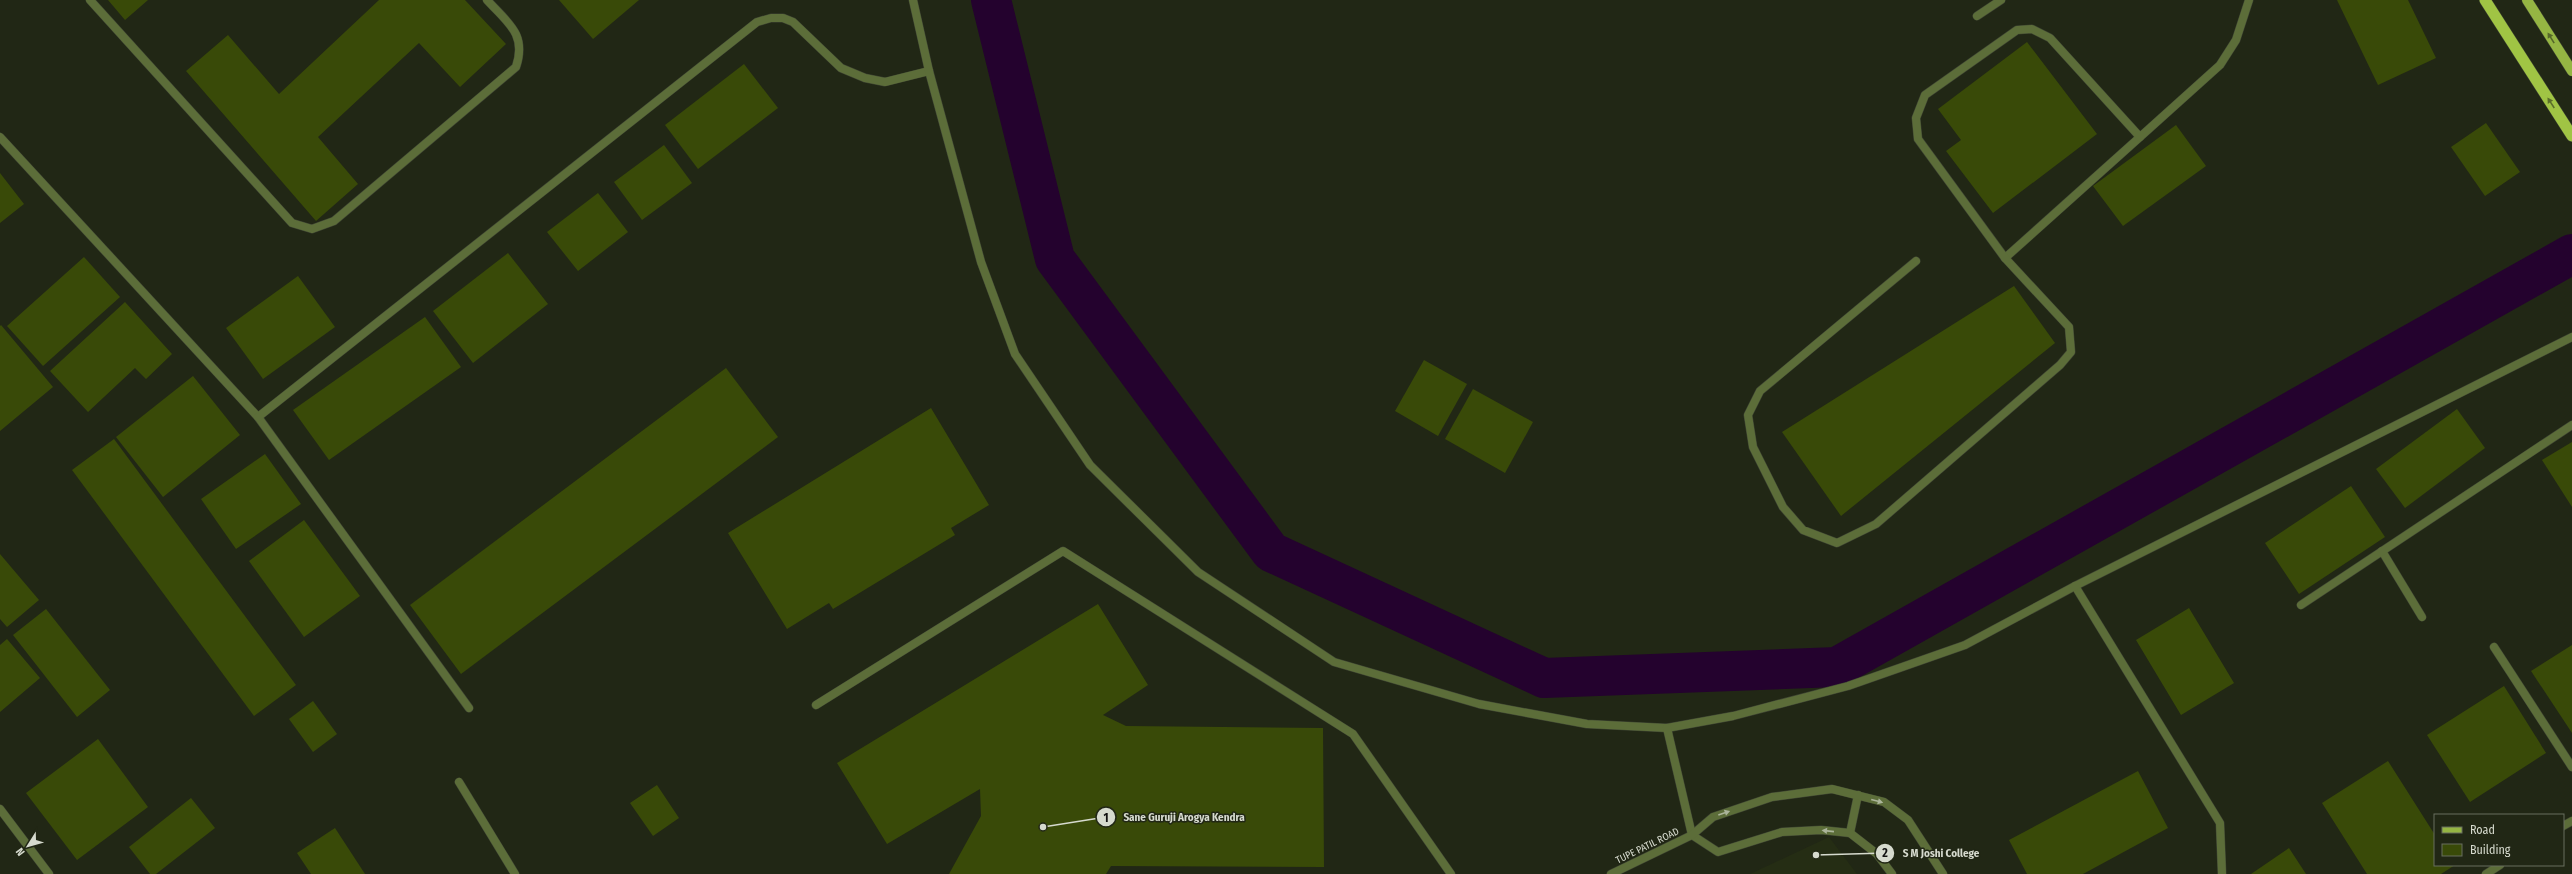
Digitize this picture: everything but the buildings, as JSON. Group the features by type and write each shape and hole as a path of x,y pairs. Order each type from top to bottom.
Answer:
{"highway":[{"path":"2485,0 2572,136"}],"main road":[{"path":"2527,0 2572,71"}],"street":[{"path":"90,0 292,223 312,229 334,221 516,67 521,52 520,41 516,32 487,0"},
{"path":"913,0 929,71 981,262 1015,354 1090,465 1198,572 1334,662 1479,704 1587,724 1667,728 1733,716 1870,679 1966,646 2075,586 2572,338"},
{"path":"1977,16 2001,0"},
{"path":"2005,258 2220,65 2236,40 2250,0"},
{"path":"258,417 757,22 771,18 783,18 793,22 841,68 865,78 885,82 929,71"},
{"path":"1916,261 1760,392 1748,415 1753,447 1783,506 1803,530 1837,543 1876,524 2060,365 2071,352 2069,327 2005,258 1918,139 1916,118 1925,95 2017,30 2032,29 2050,38 2140,137"},
{"path":"0,137 258,417 469,708"},
{"path":"2301,605 2572,425"},
{"path":"816,705 1063,551 1353,734 1452,874"},
{"path":"2382,552 2422,617"},
{"path":"2075,586 2220,824 2222,874"},
{"path":"2494,647 2572,768"},
{"path":"1667,728 1692,835"},
{"path":"459,782 514,874"},
{"name":"TUPE PATIL ROAD","path":"1611,874 1692,835 1713,817 1772,797 1832,789 1884,802 1908,820 1943,874"},
{"path":"1858,795 1850,833 1877,854 1892,874"},
{"path":"0,809 49,874"},
{"name":"TUPE PATIL ROAD","path":"1692,835 1718,852 1782,832 1821,830 1850,833"},
{"path":"2486,874 2498,866"}],"shaded area":[{"path":"1829,837 1857,874 1750,874"}],"waterway":[{"path":"991,0 1055,259 1271,552 1544,678 1837,667 2572,254"}],"place":[{"name":"Sane Guruji Arogya Kendra","path":"1043,827"},
{"name":"S M Joshi College","path":"1816,855"}]}
